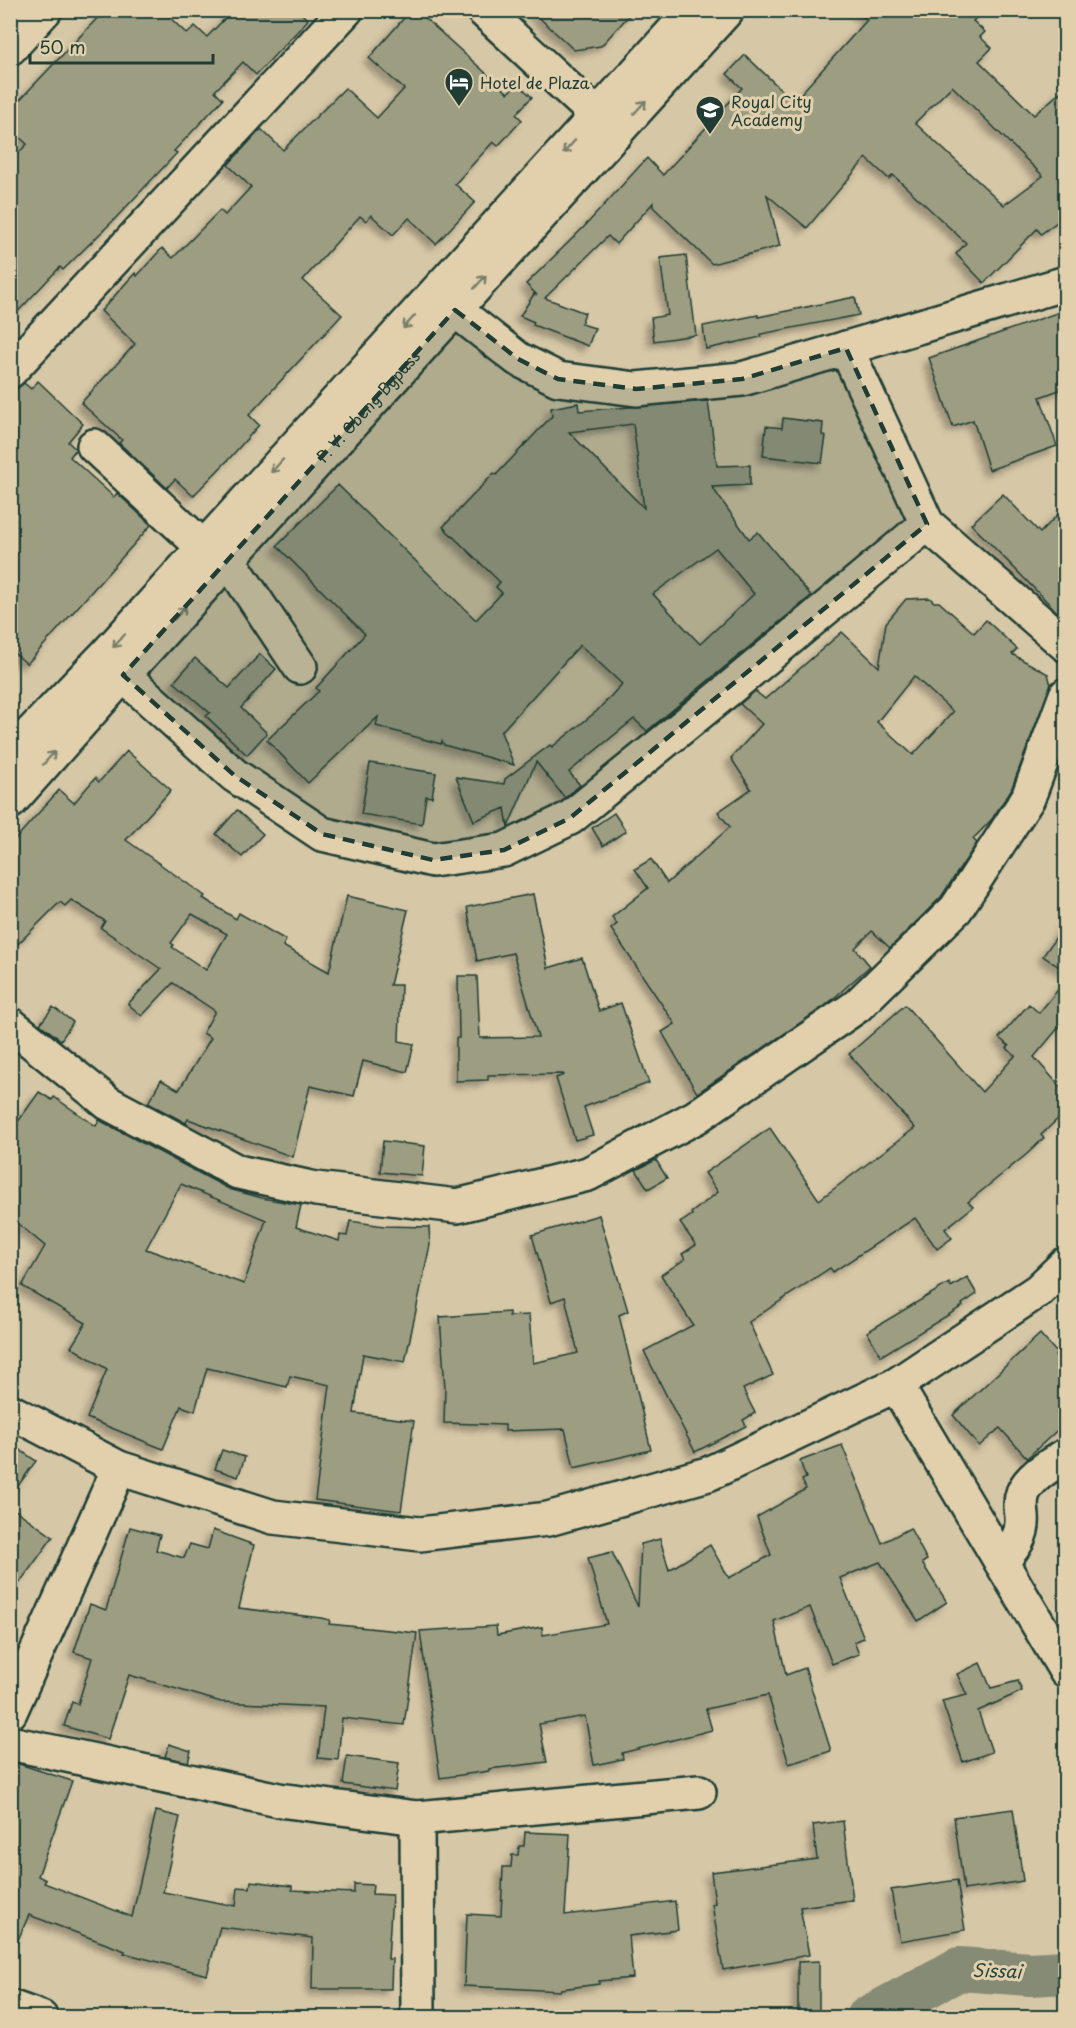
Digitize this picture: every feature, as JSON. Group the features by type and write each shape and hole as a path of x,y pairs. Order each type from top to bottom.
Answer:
{"main road":[{"path":"10,48 45,10"},
{"path":"10,371 346,10"},
{"path":"483,10 607,124"},
{"name":"P. V. Obeng Bypass","path":"10,755 104,657 216,553 455,310 607,124 693,10"},
{"name":"P. V. Obeng Bypass","path":"10,802 123,675 216,553 607,124 728,10"},
{"path":"455,310 518,359 558,379 636,388 742,379 1065,283"},
{"path":"846,348 927,524 1065,645"},
{"path":"94,446 216,553 300,667"},
{"path":"123,675 234,775 322,834 433,860 504,850 570,818 927,524"},
{"path":"10,1024 108,1103 238,1172 316,1189 457,1206 588,1174 696,1118 857,1006 956,909 1029,798 1065,694"},
{"path":"10,1411 120,1468 273,1517 420,1534 548,1519 708,1474 896,1385 1039,1290 1065,1264"},
{"path":"896,1385 1065,1671"},
{"path":"1001,1562 1016,1543 1021,1531 1020,1508 1024,1491 1033,1479 1065,1455"},
{"path":"10,1712 120,1468"},
{"path":"10,1743 279,1800 417,1818 699,1792"},
{"path":"417,1818 418,2018"},
{"path":"10,2007 41,2018"}],"highlighted area":[{"path":"455,310 518,359 558,379 636,389 742,379 846,348 927,524 570,818 504,850 433,860 322,834 234,775 123,675"}],"building":[{"path":"105,10 162,10 187,34 195,26 207,37 233,10 298,10 308,20 256,75 243,62 215,91 223,99 174,151 177,153 113,221 63,270 60,267 10,320 10,161 27,144 10,129 10,110"},
{"path":"411,10 416,10 508,93 517,83 532,97 516,114 522,120 498,146 493,142 455,184 475,202 436,244 409,218 393,235 371,215 366,221 360,216 303,280 342,315 249,415 259,425 193,496 175,479 167,488 119,443 122,440 81,403 135,344 101,311 135,273 137,276 162,248 173,258 220,210 225,215 251,187 228,165 261,129 283,150 345,88 377,118 404,89 369,58"},
{"path":"531,10 634,10 601,46 574,50"},
{"path":"856,10 983,10 973,21 985,32 980,37 992,48 979,61 1034,115 1065,88 1065,216 1041,234 1037,229 984,283 956,254 966,243 893,175 889,179 866,158 807,228 767,195 780,246 712,264 653,207 653,203 616,244 608,236 545,298 585,313 581,324 595,328 588,346 533,325 534,322 520,316 534,294 537,295 526,284 584,227 647,158 663,175 742,88 727,74 745,55 795,100 867,20","holes":["952,86 1043,176 1004,205 915,123"]},
{"path":"686,255 696,335 654,341 651,318 668,315 660,258"},
{"path":"855,297 859,315 761,334 761,337 706,349 703,326"},
{"path":"1065,310 1065,388 1040,397 1057,446 989,470 973,420 953,427 929,358"},
{"path":"38,381 83,424 68,442 76,449 70,457 114,497 117,493 151,525 27,664 10,649 10,395 24,383 31,389"},
{"path":"708,401 717,466 750,465 750,485 712,487 749,539 758,532 811,596 647,731 634,719 569,772 580,785 565,798 536,762 508,827 505,808 474,821 456,777 504,784 505,779 550,745 552,747 597,711 622,684 580,645 501,732 514,765 444,745 442,741 441,744 376,726 378,717 308,783 267,740 319,691 316,688 365,634 277,546 338,485 476,620 502,593 496,587 500,582 443,527 552,416 551,408 578,403 579,411","holes":["633,424 644,508 569,432","716,548 754,594 700,644 653,594"]},
{"path":"783,418 823,423 822,435 826,436 822,463 763,456 766,426 782,428"},
{"path":"1003,494 1040,533 1065,507 1065,620 971,524"},
{"path":"930,598 934,602 939,602 974,633 986,620 1017,649 1012,654 1048,674 1051,685 1011,790 992,819 973,839 977,843 941,897 890,948 872,931 855,948 870,966 825,1006 697,1093 662,1032 675,1024 611,929 617,924 612,917 648,888 635,869 651,859 667,883 730,827 718,812 751,789 731,758 762,724 740,704 755,691 765,699 842,632 879,667 886,623 906,599","holes":["914,676 953,712 913,755 877,722"]},
{"path":"260,654 276,669 241,708 267,733 247,755 206,716 210,713 174,682 195,658 229,688"},
{"path":"127,751 171,790 126,840 205,896 203,898 236,919 239,913 286,940 283,946 329,972 347,896 408,910 390,985 401,985 399,1041 414,1044 407,1072 363,1061 354,1096 310,1086 293,1157 188,1119 186,1123 148,1103 161,1080 179,1090 211,1038 203,1033 215,1011 173,983 142,1016 128,1004 161,969 101,928 105,921 71,900 65,906 60,902 10,952 10,845 59,790 74,803 95,778 99,782","holes":["192,914 227,934 206,970 172,947 174,945 171,943"]},
{"path":"370,763 436,773 432,797 426,796 422,824 361,814"},
{"path":"237,810 263,834 242,857 216,834"},
{"path":"614,813 626,831 603,846 592,828"},
{"path":"533,894 548,968 582,958 599,1011 621,1003 649,1083 584,1107 593,1135 575,1140 556,1078 563,1074 488,1075 488,1080 456,1081 456,1038 459,1038 458,976 477,976 480,1038 538,1037 513,953 477,961 467,907"},
{"path":"1065,924 1065,971 1043,956"},
{"path":"1065,981 1065,1020 1034,1057 1065,1092 1065,1112 1041,1135 1044,1138 1027,1154 968,1202 973,1207 945,1229 952,1238 937,1249 915,1218 833,1272 830,1268 749,1322 773,1375 743,1389 755,1413 743,1420 746,1426 695,1452 644,1351 693,1325 661,1275 685,1259 682,1254 696,1245 680,1223 718,1192 705,1173 770,1128 819,1200 915,1128 849,1054 905,1005 982,1092 1015,1056 1007,1048 1009,1046 999,1038 1029,1004 1039,1013"},
{"path":"53,1007 73,1022 61,1040 40,1024"},
{"path":"39,1092 52,1100 54,1097 96,1126 99,1120 229,1189 301,1205 296,1227 339,1241 340,1235 347,1236 350,1221 384,1226 429,1227 430,1245 405,1362 363,1354 354,1413 414,1421 401,1511 315,1500 330,1385 290,1376 287,1387 207,1368 195,1411 181,1406 163,1449 87,1418 107,1369 71,1347 86,1323 22,1286 45,1246 10,1217 10,1133","holes":["181,1184 266,1220 244,1284 146,1249"]},
{"path":"383,1141 425,1146 422,1176 380,1172"},
{"path":"656,1160 667,1178 648,1189 636,1170"},
{"path":"599,1215 628,1311 619,1315 651,1450 574,1468 565,1429 505,1431 505,1425 444,1423 445,1388 440,1317 509,1312 509,1316 529,1315 533,1363 578,1353 565,1297 551,1302 532,1235"},
{"path":"967,1277 977,1294 962,1304 963,1306 881,1356 867,1332 949,1283 951,1287"},
{"path":"1040,1334 1058,1354 1055,1356 1065,1367 1065,1405 1057,1413 1065,1423 1027,1458 1000,1428 979,1446 953,1415"},
{"path":"10,1443 36,1461 10,1497"},
{"path":"842,1445 882,1543 910,1528 927,1560 922,1563 947,1602 918,1621 880,1562 840,1578 864,1638 854,1642 859,1654 832,1664 810,1607 774,1621 786,1675 805,1668 831,1751 789,1764 768,1695 706,1709 712,1730 622,1753 623,1759 594,1765 585,1716 539,1724 547,1762 440,1778 420,1631 496,1626 497,1635 542,1627 543,1635 607,1624 588,1558 612,1552 638,1607 641,1544 660,1539 669,1570 710,1545 729,1578 771,1555 757,1517 806,1489 802,1480 806,1478 800,1461"},
{"path":"222,1450 245,1457 238,1477 215,1469"},
{"path":"10,1506 53,1537 10,1596"},
{"path":"130,1527 160,1535 156,1550 184,1558 190,1544 208,1549 213,1530 254,1545 239,1608 321,1618 330,1620 329,1624 417,1633 404,1725 342,1718 338,1760 318,1758 324,1707 221,1702 129,1675 108,1739 64,1726 72,1702 78,1704 92,1658 74,1652 90,1604 106,1610"},
{"path":"980,1663 991,1688 1018,1681 1022,1691 978,1711 992,1752 963,1762 942,1701 967,1695 957,1674"},
{"path":"169,1744 191,1751 188,1762 165,1757"},
{"path":"347,1756 399,1763 395,1791 343,1784"},
{"path":"16,1763 72,1781 38,1876 46,1880 44,1883 132,1917 156,1811 180,1817 163,1892 236,1906 238,1887 250,1888 251,1881 292,1886 292,1890 354,1893 354,1884 373,1885 372,1894 392,1895 388,1959 392,1959 391,1989 312,1989 313,1938 220,1927 207,1975 124,1953 125,1951 29,1915 10,1958 10,1779"},
{"path":"1013,1809 1023,1881 964,1890 954,1817"},
{"path":"843,1821 853,1900 800,1907 809,1955 723,1970 712,1904 715,1903 711,1872 817,1859 813,1825"},
{"path":"525,1832 570,1834 565,1915 675,1901 678,1930 629,1936 633,1978 599,1981 599,1984 560,1991 464,1986 467,1914 501,1916 503,1867 511,1867 512,1855 518,1855 519,1846 524,1846"},
{"path":"957,1880 965,1930 900,1941 891,1890"},
{"path":"819,1961 819,2018 798,2018 798,1962"}],"waterway":[{"name":"Sissai","path":"868,2018 959,1969 1030,1974 1066,1972"}],"place":[{"name":"Hotel de Plaza","path":"459,108"},
{"name":"Royal City Academy","path":"710,136"}]}
